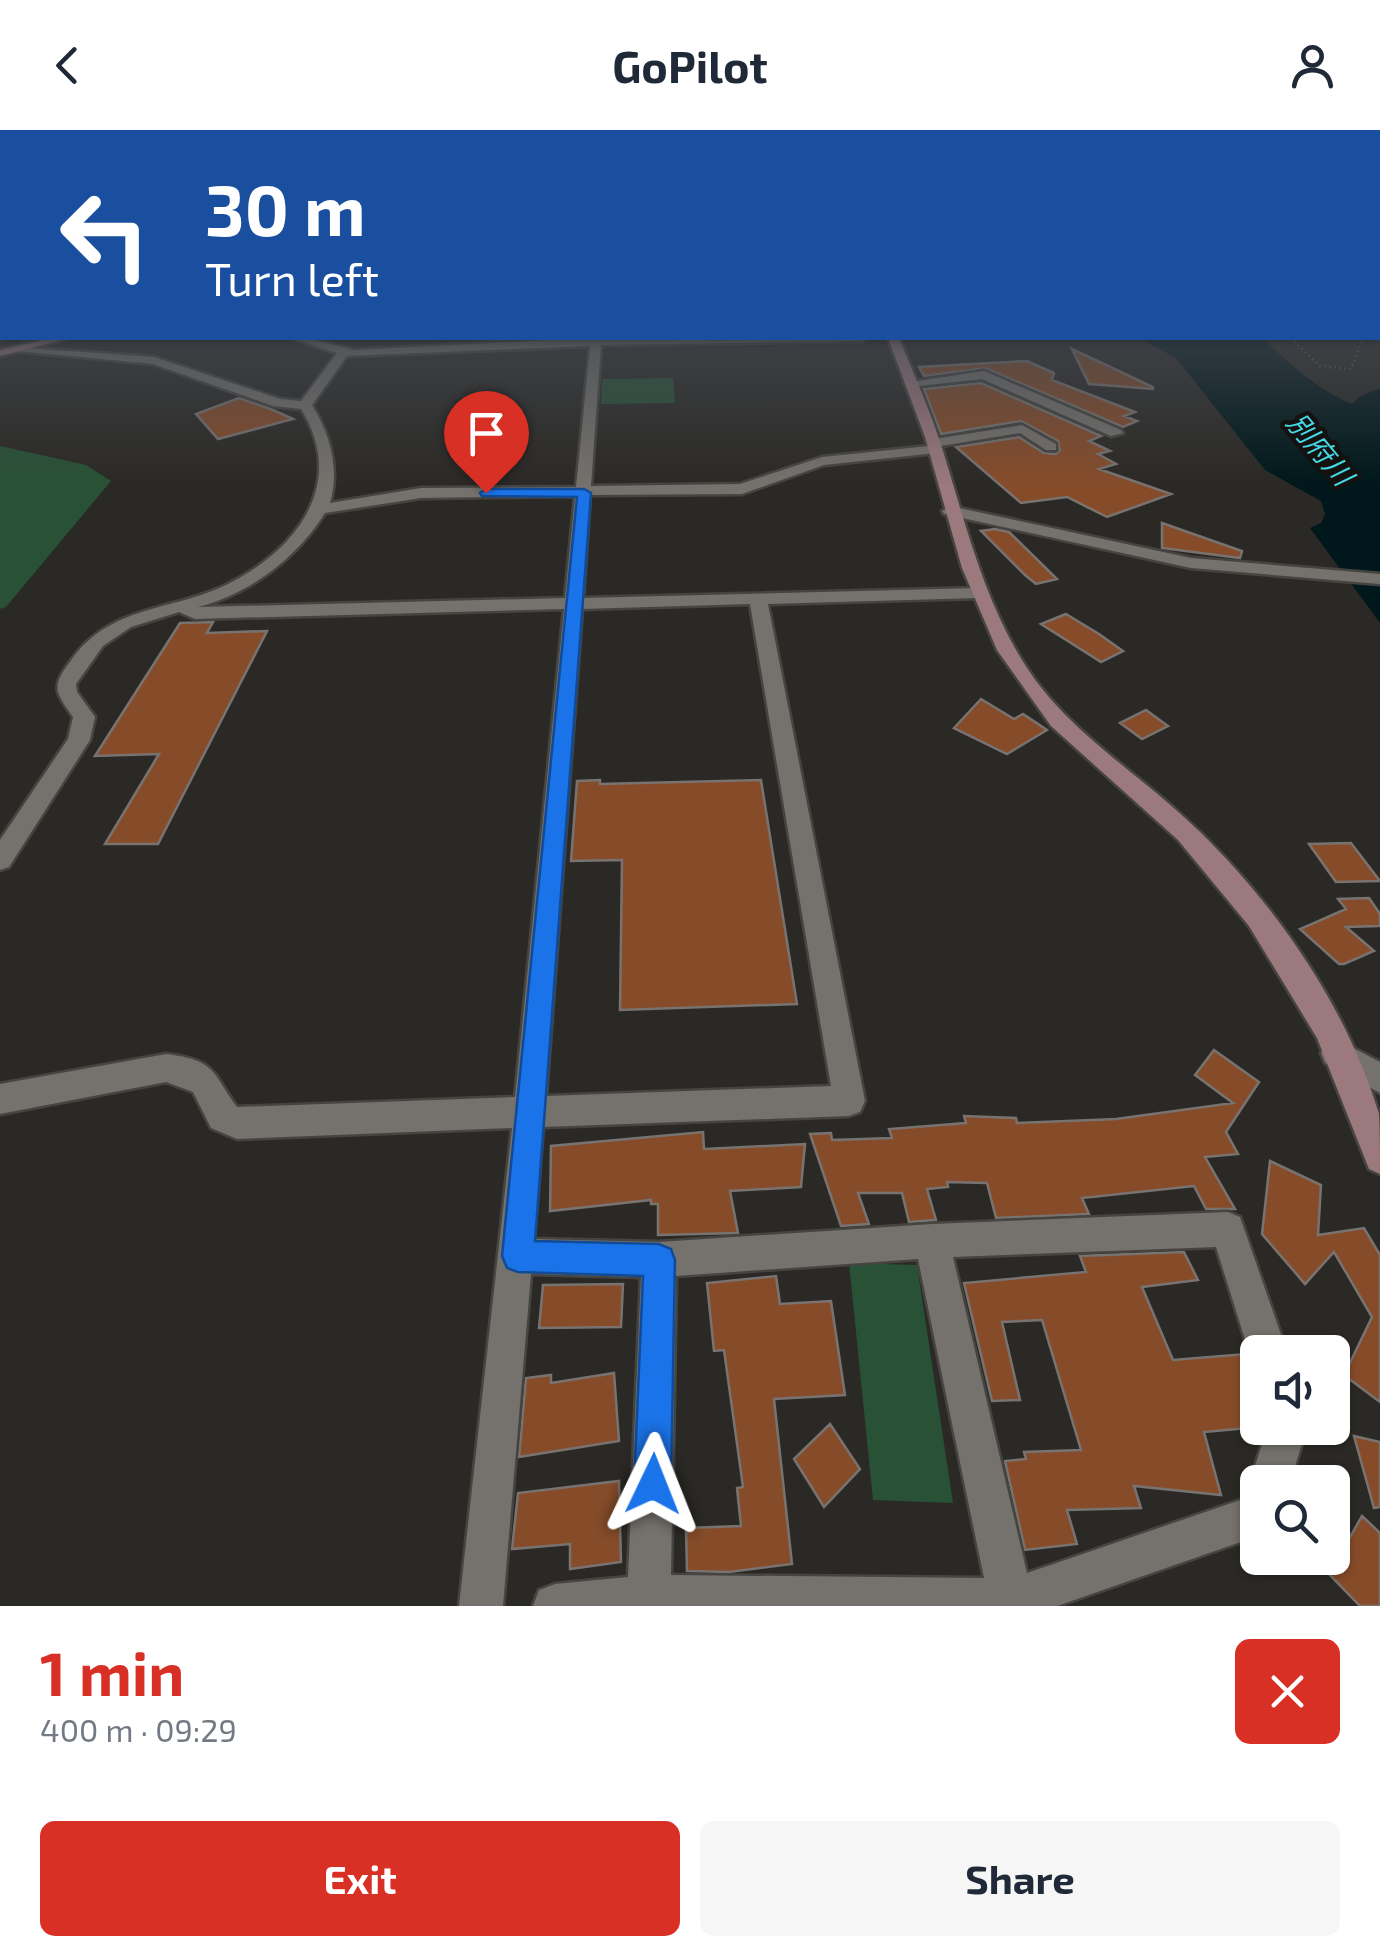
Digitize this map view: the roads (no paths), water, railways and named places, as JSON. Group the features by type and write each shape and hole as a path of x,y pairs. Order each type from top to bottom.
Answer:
{"street":[{"path":"330,348 344,352 421,352 438,348"},
{"path":"482,1606 518,1256 595,348"},
{"path":"897,348 935,446 950,511 998,638 1026,682 1069,731 1187,834 1239,892 1320,1014 1380,1158"},
{"path":"0,860 84,728 84,718 67,693 66,684 75,667 109,632 142,613 213,597 251,577 320,508 328,477 316,420 305,406 278,403 154,361 6,351"},
{"path":"305,406 344,352"},
{"path":"910,382 984,375 1116,433"},
{"path":"320,508 421,493 742,489 822,461 935,446 1022,429 1051,447"},
{"path":"950,511 1191,563 1380,579"},
{"path":"180,605 195,612 978,592"},
{"path":"0,1099 166,1068 190,1070 208,1082 222,1117 237,1123 850,1101 758,600"},
{"path":"1336,1052 1380,1078"},
{"path":"518,1256 659,1260 932,1240 1228,1229 1262,1335"},
{"path":"932,1240 1011,1600"},
{"path":"650,1596 659,1260"},
{"path":"555,1606 650,1596 952,1604 1011,1600 1240,1521"}],"water":[{"name":"別府川","path":"1157,348 1274,348 1316,384 1353,404 1358,397 1380,388 1380,623 1310,528 1321,523 1325,514 1321,501 1265,470 1176,358"}]}
